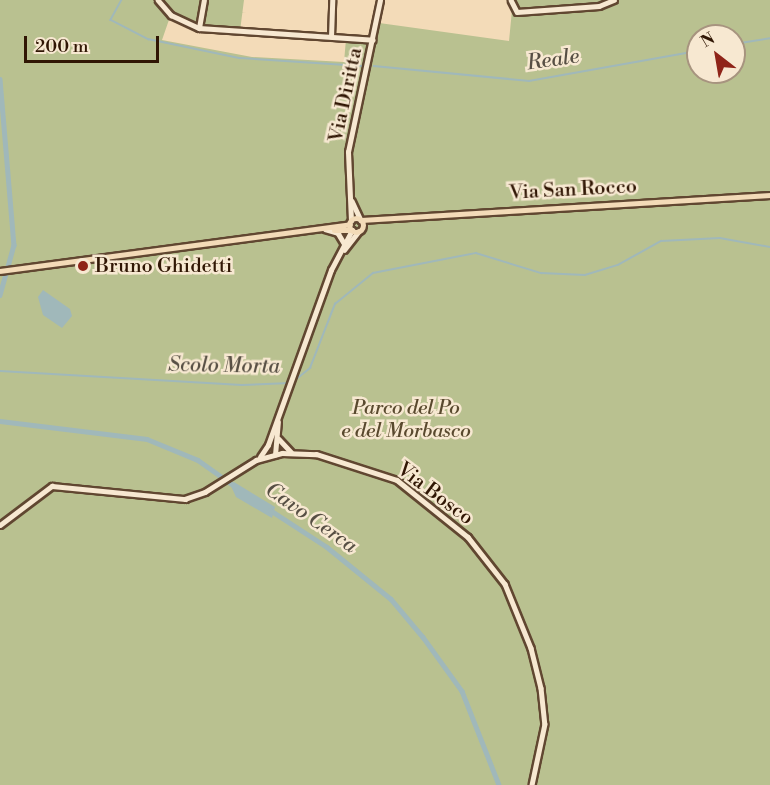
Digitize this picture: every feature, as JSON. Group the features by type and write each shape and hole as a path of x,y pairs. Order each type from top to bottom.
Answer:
{"main road":[{"name":"Via San Rocco","path":"350,222 770,195"},
{"path":"0,272 319,229 350,222 355,231"},
{"path":"355,231 362,223"},
{"path":"334,230 355,231"}],"street":[{"path":"158,0 171,15 199,28 373,40"},
{"path":"199,28 204,0"},
{"path":"331,37 332,0"},
{"name":"Via Diritta","path":"350,222 348,152 380,0"},
{"path":"511,0 517,12 599,6 614,0"},
{"name":"Via Diritta","path":"349,196 362,223"},
{"path":"319,229 334,230 344,243"},
{"path":"256,460 268,445 279,418 335,262 344,243 355,231"},
{"path":"335,262 355,231"},
{"path":"275,455 279,439 279,418"},
{"path":"279,439 293,453"},
{"path":"268,445 275,455"},
{"name":"Via Bosco","path":"0,525 52,486 176,499 195,497 256,460 275,455 293,453 358,464 398,480 468,537 505,584 531,648 541,688 545,724 532,785"}],"green space":[{"name":"Parco del Po e del Morbasco","path":"0,0 244,0 240,31 199,28 171,14 162,40 252,57 344,62 346,39 368,41 372,22 509,41 513,0 770,0 770,785 0,785"}],"water":[{"path":"43,290 70,309 72,316 62,328 43,315 38,297"},
{"path":"234,482 275,507 272,518 236,497 231,486"}],"waterway":[{"name":"Reale","path":"122,0 111,20 148,39 240,58 362,66"},
{"name":"Reale","path":"746,42 770,38"},
{"name":"Reale","path":"374,66 529,81 686,53"},
{"name":"Cavo Cerca","path":"0,79 14,245 0,295"},
{"name":"Scolo Morta","path":"294,381 310,368 335,304 373,273 476,253 541,273 585,275 618,265 661,241 720,238 770,247"},
{"name":"Scolo Morta","path":"0,371 242,385 290,383"},
{"name":"Cavo Cerca","path":"0,421 147,439 198,460 236,487"},
{"name":"Cavo Cerca","path":"270,510 327,547 391,599 423,637 462,691 499,785"}],"place":[{"name":"Bruno Ghidetti","path":"83,266"}]}
